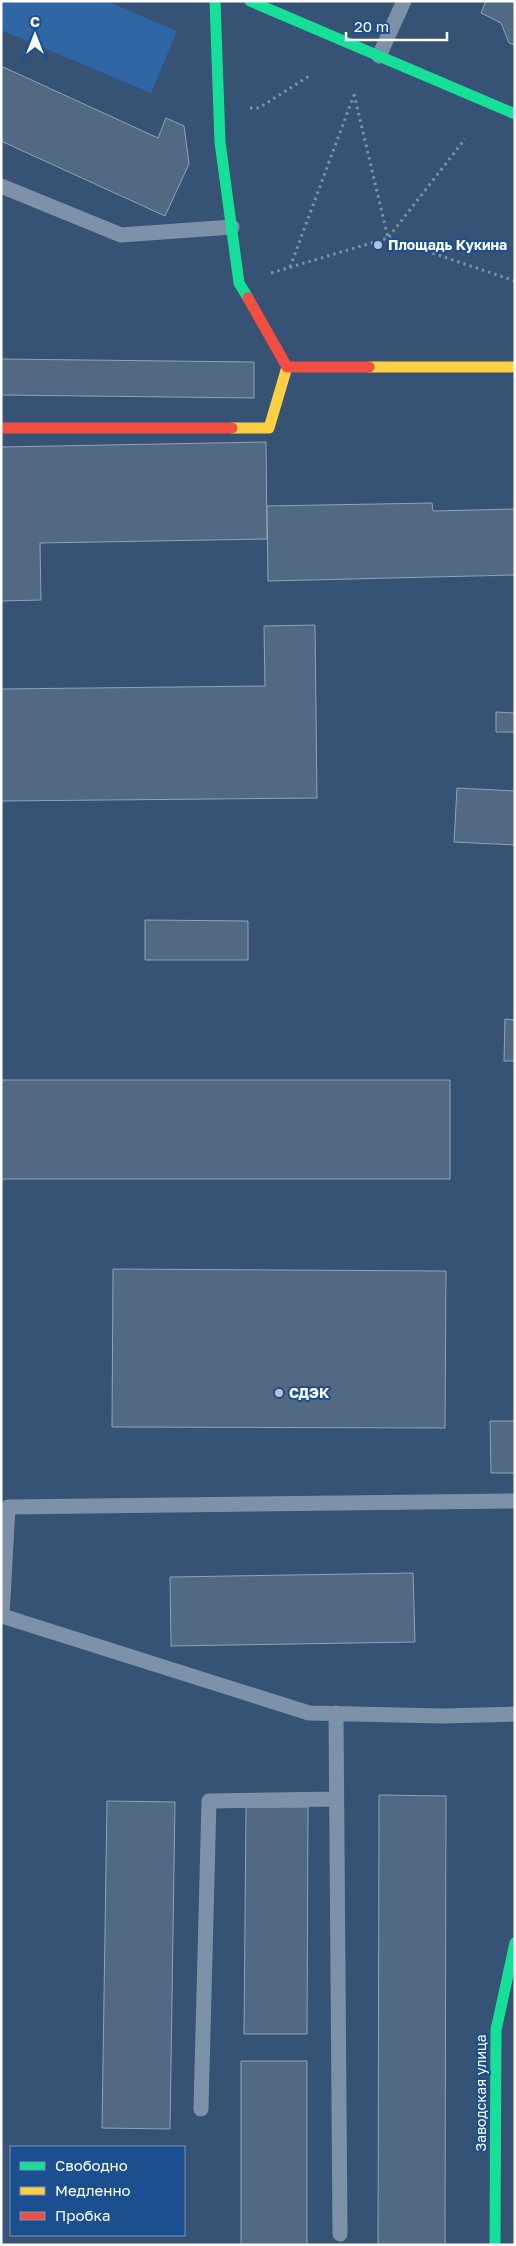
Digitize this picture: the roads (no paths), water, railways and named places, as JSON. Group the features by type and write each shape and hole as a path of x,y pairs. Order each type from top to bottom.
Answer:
{"street":[{"path":"1,428 269,428 287,367 239,283 220,142 215,1"},
{"path":"250,1 515,114"},
{"path":"287,367 515,367"},
{"name":"Заводская улица","path":"495,2245 496,2030 515,1943"}],"lane":[{"path":"379,56 402,8 413,1"},
{"path":"1,186 121,235 232,227"},
{"path":"515,1501 8,1507 2,1616 309,1713 444,1716 515,1714"},
{"path":"336,1713 340,2234"},
{"path":"201,2109 209,1801 336,1799"}],"place":[{"name":"Площадь Кукина","path":"378,245"},
{"name":"СДЭК","path":"279,1393"}]}
